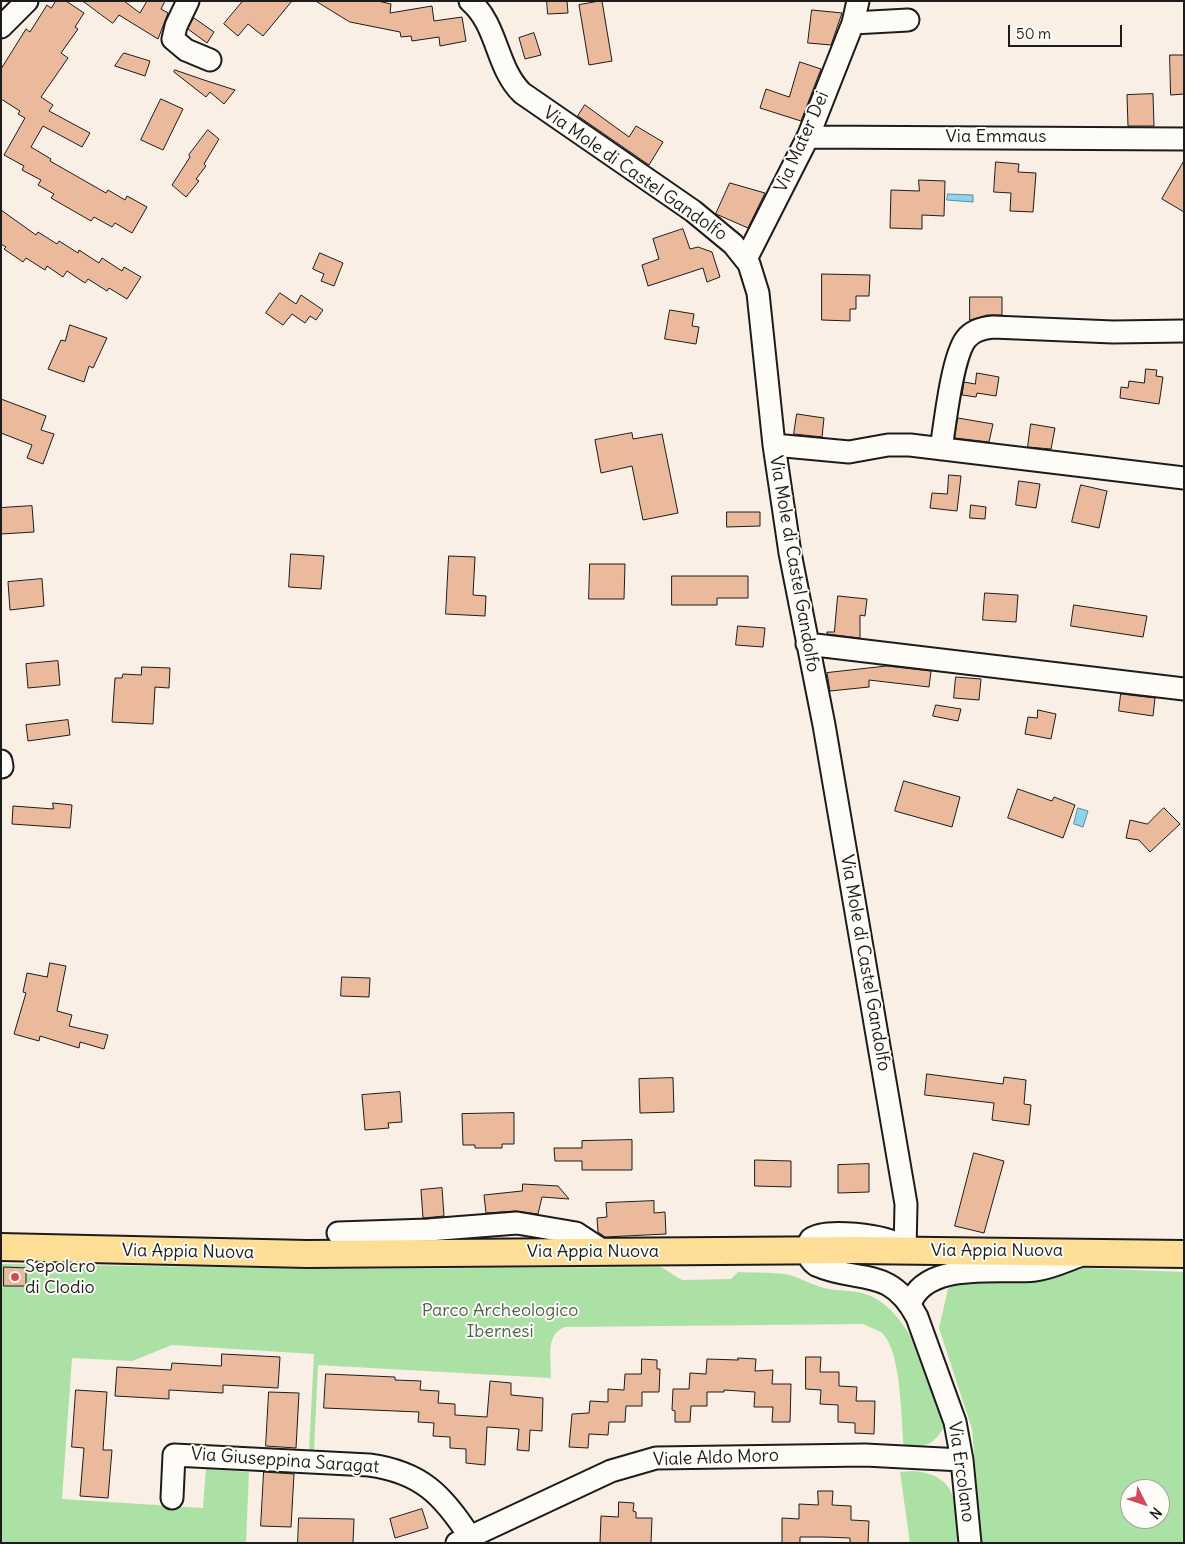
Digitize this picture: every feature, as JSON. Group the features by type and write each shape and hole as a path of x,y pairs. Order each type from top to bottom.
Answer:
{"main road":[{"name":"Via Appia Nuova","path":"1,1248 308,1254 807,1251 1184,1254"}],"street":[{"path":"1,27 27,1"},
{"path":"188,1 174,30 173,39 186,50 210,60"},
{"name":"Via Mole di Castel Gandolfo","path":"471,1 493,36 508,75 522,93 693,211 733,244 746,259 752,270 758,293 774,445 790,553 824,725 906,1204 905,1252"},
{"name":"Via Mater Dei","path":"746,259 808,137 853,23 858,1"},
{"path":"853,23 908,20"},
{"name":"Via Emmaus","path":"808,137 1184,139"},
{"path":"941,449 958,356 965,340 976,331 993,327 1113,332 1184,331"},
{"path":"774,445 849,452 895,445 1184,478"},
{"path":"807,644 1184,689"},
{"path":"338,1233 428,1230 517,1223 576,1233 605,1252"},
{"path":"807,1251 808,1258 816,1265 880,1280 894,1288 913,1310"},
{"path":"913,1310 919,1288 937,1277 997,1270 1038,1269 1090,1252"},
{"name":"Via Ercolano","path":"913,1310 952,1412 962,1460 970,1543"},
{"name":"Via Giuseppina Saragat","path":"172,1498 174,1455 369,1464 399,1471 427,1485 448,1505 464,1540"},
{"name":"Viale Aldo Moro","path":"464,1540 611,1471 656,1458 856,1455 962,1460"}],"green space":[{"name":"Parco Archeologico Ibernesi","path":"1,1264 339,1269 661,1267 682,1280 731,1279 738,1272 784,1274 824,1288 867,1294 887,1306 899,1319 920,1353 951,1422 929,1444 904,1448 899,1386 893,1354 888,1341 881,1332 863,1324 565,1327 554,1335 550,1348 551,1378 318,1365 314,1451 309,1451 314,1354 172,1345 132,1361 72,1358 62,1499 203,1508 206,1469 249,1472 246,1543 1,1543"},
{"path":"1083,1268 1184,1272 1184,1543 982,1543 972,1429 939,1328 948,1289 962,1280 1028,1279"},
{"path":"913,1471 928,1474 939,1479 947,1486 952,1494 955,1505 959,1543 910,1543 900,1472"}],"water":[{"path":"948,194 973,195 973,202 947,200"},
{"path":"1078,808 1088,811 1083,827 1074,824"}],"building":[{"path":"56,1 66,1 84,13 75,27 78,29 61,53 68,58 41,97 53,105 49,111 90,133 82,147 43,126 31,147 51,159 50,161 106,193 108,190 125,200 127,196 147,207 132,233 115,223 112,227 94,217 91,221 51,198 54,194 38,185 41,180 22,170 24,166 4,155 25,118 18,114 20,111 1,99 1,69 26,29 30,32 47,5 51,8"},
{"path":"83,1 124,1 140,13 147,1 165,1 161,9 168,13 158,39 119,15 113,23"},
{"path":"243,1 292,1 263,36 248,24 238,36 224,24"},
{"path":"316,1 378,1 391,4 390,13 432,6 434,21 462,17 466,41 440,46 439,37 412,41 411,36 401,37 400,32 350,22"},
{"path":"547,1 567,1 568,13 548,14"},
{"path":"602,1 612,61 589,65 579,5"},
{"path":"812,10 842,13 831,45 808,43"},
{"path":"194,18 214,32 207,43 188,29"},
{"path":"534,33 541,55 525,59 519,38"},
{"path":"124,53 150,61 145,76 115,66"},
{"path":"1170,55 1184,55 1184,94 1171,95"},
{"path":"800,62 821,69 801,121 760,108 766,89 789,97"},
{"path":"175,70 235,90 224,104 210,92 206,97 174,72"},
{"path":"1153,94 1154,126 1128,126 1127,95"},
{"path":"161,99 183,109 163,150 141,140"},
{"path":"585,105 629,137 636,126 663,142 649,165 578,116"},
{"path":"208,130 219,139 204,164 206,166 196,179 199,181 186,197 172,185 190,157 189,155"},
{"path":"1184,161 1184,212 1162,199"},
{"path":"996,162 1019,164 1018,172 1036,173 1033,212 1010,211 1011,193 994,192"},
{"path":"919,180 945,181 944,216 922,215 922,229 890,228 891,190 919,191"},
{"path":"730,183 765,193 748,228 716,214"},
{"path":"1,210 36,235 38,232 57,244 59,241 78,253 79,250 99,263 102,258 122,271 124,267 141,277 127,299 109,288 107,291 88,279 85,283 67,271 63,277 47,266 45,270 26,258 23,262 4,249 6,247 1,244"},
{"path":"683,229 690,249 698,247 712,252 720,277 707,282 703,268 648,286 642,265 659,259 653,239"},
{"path":"320,253 343,263 334,286 321,281 324,274 313,269"},
{"path":"822,274 870,275 869,296 856,296 856,309 850,309 850,321 822,320"},
{"path":"280,293 296,304 301,295 323,310 316,320 310,316 305,323 292,314 283,325 266,313"},
{"path":"970,297 1002,297 1002,315 987,315 970,320"},
{"path":"670,310 694,314 692,326 699,327 696,344 665,339"},
{"path":"70,325 107,338 93,368 89,366 84,382 48,369 61,340 65,341"},
{"path":"1146,369 1157,370 1156,376 1163,377 1159,404 1120,398 1121,387 1128,388 1129,381 1144,383"},
{"path":"977,373 999,377 996,396 977,393 976,397 962,395 964,382 975,384"},
{"path":"1,399 46,416 41,430 54,434 43,464 27,458 32,445 1,433"},
{"path":"797,414 824,418 822,437 794,434"},
{"path":"958,418 993,424 989,442 955,438"},
{"path":"1031,424 1055,428 1051,449 1028,447"},
{"path":"632,433 633,439 662,434 678,513 643,520 632,466 601,473 595,440"},
{"path":"949,475 961,476 957,511 930,508 932,493 947,494"},
{"path":"1019,481 1040,484 1036,508 1016,505"},
{"path":"1081,485 1107,491 1099,528 1072,522"},
{"path":"971,505 986,507 985,519 970,518"},
{"path":"32,506 34,532 1,534 1,508"},
{"path":"727,512 760,512 760,526 727,527"},
{"path":"291,554 324,556 321,589 289,587"},
{"path":"449,556 475,557 473,595 486,596 485,616 446,614"},
{"path":"590,564 625,564 624,599 589,599"},
{"path":"672,576 748,576 748,598 717,598 717,605 672,605"},
{"path":"42,579 44,606 10,610 8,582"},
{"path":"985,593 1018,595 1016,622 983,620"},
{"path":"838,596 867,599 865,616 860,615 860,638 827,634 827,632 834,632"},
{"path":"1074,605 1147,616 1143,637 1071,626"},
{"path":"738,626 765,628 763,647 736,645"},
{"path":"58,661 60,685 28,688 26,664"},
{"path":"887,666 931,671 929,687 869,680 869,687 830,691 827,673"},
{"path":"142,667 170,668 169,688 155,687 153,724 112,722 115,678 122,678 123,674 141,675"},
{"path":"956,677 981,679 979,700 954,698"},
{"path":"1121,694 1155,698 1153,716 1119,711"},
{"path":"936,705 961,709 958,721 933,716"},
{"path":"1038,710 1056,714 1051,739 1025,734 1028,717 1037,718"},
{"path":"68,720 70,735 28,741 26,725"},
{"path":"904,781 960,797 952,827 895,811"},
{"path":"1018,789 1052,801 1054,797 1075,805 1063,838 1008,818"},
{"path":"53,803 72,805 70,828 12,824 13,806 53,809"},
{"path":"1164,808 1180,824 1150,852 1139,840 1126,838 1130,820 1147,824"},
{"path":"50,963 66,966 57,1011 72,1015 69,1026 108,1035 104,1049 80,1042 79,1048 40,1036 39,1041 14,1034 26,993 23,992 27,973 47,977"},
{"path":"342,977 370,978 369,997 341,996"},
{"path":"927,1074 1003,1084 1004,1077 1026,1080 1024,1104 1031,1105 1029,1125 992,1120 994,1103 925,1095"},
{"path":"673,1078 674,1112 640,1113 639,1079"},
{"path":"400,1092 402,1122 388,1123 389,1128 365,1130 362,1095"},
{"path":"514,1113 514,1144 502,1144 502,1148 475,1148 475,1145 463,1145 462,1114"},
{"path":"632,1140 632,1170 582,1170 582,1161 555,1161 554,1148 582,1148 582,1141"},
{"path":"974,1153 1004,1161 984,1233 955,1226"},
{"path":"755,1160 791,1161 791,1187 755,1186"},
{"path":"869,1164 869,1192 838,1193 838,1165"},
{"path":"523,1184 558,1186 569,1199 542,1197 538,1214 516,1211 486,1213 484,1195 522,1191"},
{"path":"442,1188 444,1216 423,1218 421,1190"},
{"path":"654,1201 654,1213 665,1212 666,1234 605,1237 598,1232 597,1218 607,1217 606,1203"},
{"name":"Sepolcro di Clodio","path":"4,1267 26,1268 26,1286 4,1286"},
{"path":"222,1354 280,1357 278,1388 223,1385 223,1393 169,1390 169,1399 115,1396 117,1367 171,1370 172,1363 221,1366"},
{"path":"806,1357 821,1357 820,1372 839,1372 839,1386 857,1387 856,1401 875,1401 874,1434 855,1433 855,1423 838,1422 838,1405 820,1404 821,1390 806,1389"},
{"path":"738,1358 756,1359 755,1371 773,1370 772,1384 791,1384 790,1422 772,1422 773,1407 754,1407 755,1392 724,1390 724,1392 707,1392 707,1406 691,1406 690,1422 675,1422 675,1411 672,1410 673,1389 689,1389 690,1373 706,1374 707,1359 738,1360"},
{"path":"642,1359 657,1360 657,1369 660,1369 659,1392 642,1392 642,1406 626,1406 625,1422 609,1422 608,1435 589,1434 588,1448 569,1447 572,1414 589,1413 590,1401 608,1402 608,1389 624,1390 625,1374 641,1374"},
{"path":"326,1374 395,1377 395,1380 421,1381 420,1390 439,1391 438,1403 455,1404 455,1415 487,1417 490,1381 511,1383 511,1395 543,1398 542,1431 530,1430 529,1451 517,1450 519,1429 487,1427 485,1465 466,1463 466,1449 450,1448 450,1437 433,1436 434,1423 418,1422 419,1412 324,1408"},
{"path":"76,1390 107,1392 103,1450 112,1450 108,1498 80,1496 84,1448 72,1447"},
{"path":"269,1392 299,1393 296,1448 266,1446"},
{"path":"264,1472 294,1474 291,1527 261,1526"},
{"path":"818,1491 833,1491 832,1505 851,1506 851,1520 869,1521 868,1543 850,1543 850,1538 800,1537 800,1543 782,1543 782,1518 799,1519 799,1504 818,1505"},
{"path":"619,1502 634,1503 633,1511 636,1512 636,1518 652,1518 651,1543 600,1543 601,1516 618,1517"},
{"path":"422,1509 428,1528 395,1538 390,1519"},
{"path":"299,1518 354,1519 353,1543 298,1543"}],"place":[{"name":"Sepolcro di Clodio","path":"15,1277"}]}
